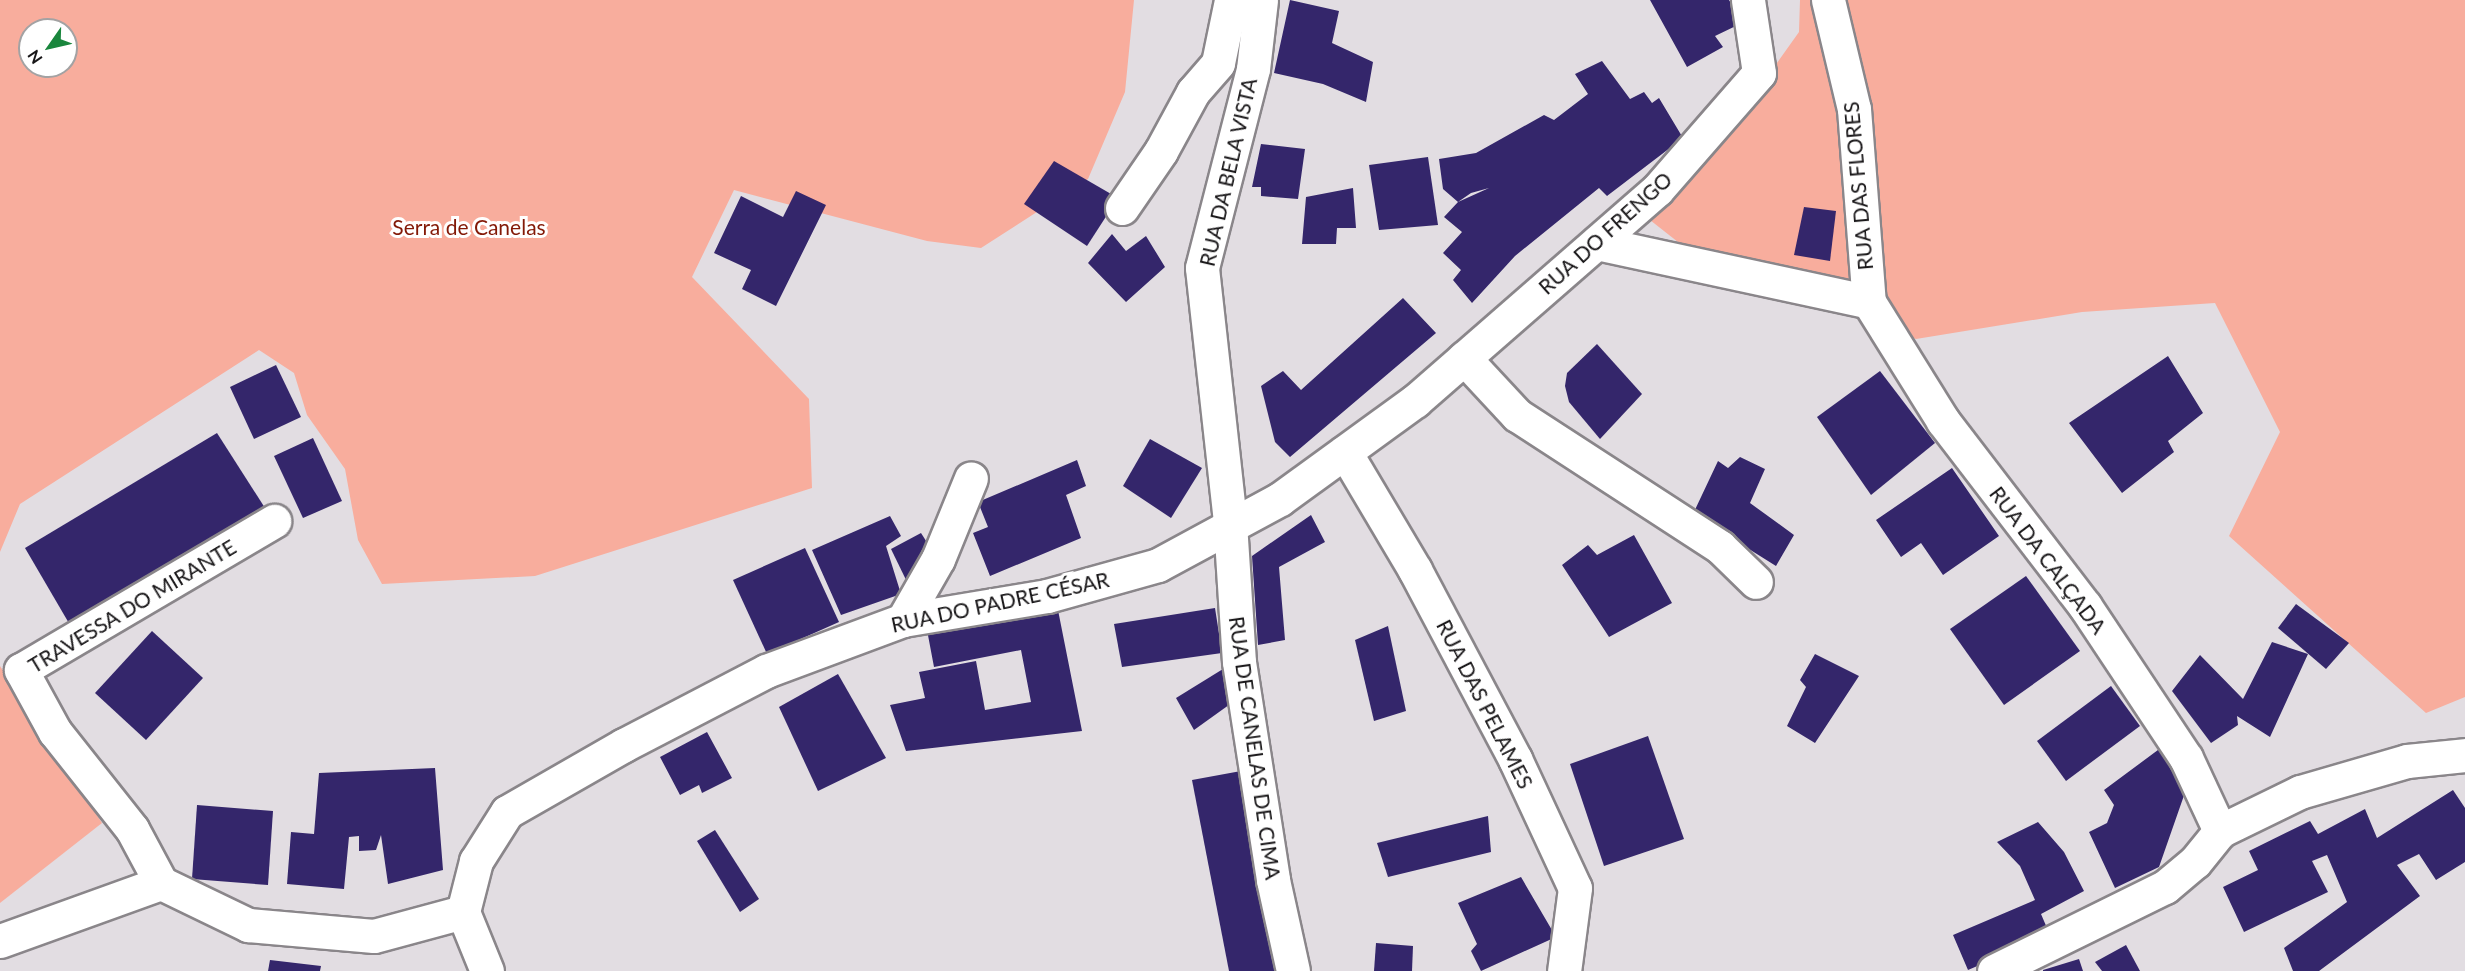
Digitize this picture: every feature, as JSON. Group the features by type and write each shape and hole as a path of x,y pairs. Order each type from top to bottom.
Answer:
{"street":[{"path":"1122,208 1161,151 1193,92 1218,63 1231,0"},
{"name":"RUA DA BELA VISTA","path":"1230,523 1202,268 1252,69 1261,0"},
{"name":"RUA DO FRENGO","path":"1464,358 1657,190 1759,73 1748,0"},
{"name":"RUA DAS FLORES","path":"1828,0 1854,109 1869,302"},
{"path":"1597,243 1869,302"},
{"name":"RUA DA CALÇADA","path":"1869,302 1944,421 2098,625 2186,758 2220,831"},
{"path":"1464,358 1517,415 1598,464 1720,547 1756,582"},
{"name":"RUA DO PADRE CÉSAR","path":"463,912 476,861 507,812 624,745 766,671 903,620 1047,596 1158,565 1230,523 1280,499 1415,401 1464,358"},
{"name":"RUA DAS PELAMES","path":"1345,452 1415,570 1515,759 1575,888 1564,971"},
{"path":"903,620 938,559 971,478"},
{"name":"TRAVESSA DO MIRANTE","path":"161,883 132,828 55,732 21,670 274,521"},
{"name":"RUA DE CANELAS DE CIMA","path":"1230,523 1239,662 1272,880 1293,971"},
{"path":"1994,971 2165,888 2195,862 2220,831 2300,792 2407,762 2465,755"},
{"path":"0,941 161,883 248,925 374,936 463,912 487,971"}],"green space":[{"name":"Serra de Canelas","path":"0,0 1134,0 1125,92 1088,179 981,248 927,241 734,190 692,277 809,399 812,488 535,576 382,584 358,540 345,469 307,415 294,373 259,350 20,504 0,552"},
{"path":"1800,0 2465,0 2465,697 2426,713 2229,536 2280,432 2215,303 2082,312 1916,339 1839,311 1725,279 1650,220 1711,156 1799,32"},
{"path":"0,666 102,823 0,903"}],"building":[{"path":"1290,0 1339,11 1332,43 1373,62 1366,102 1323,84 1274,73"},
{"path":"1650,0 1729,0 1742,23 1715,36 1723,47 1687,67"},
{"path":"1602,61 1630,99 1644,92 1652,103 1659,98 1683,138 1607,196 1599,188 1515,256 1472,303 1453,280 1461,270 1443,253 1462,232 1444,217 1458,202 1443,189 1439,159 1476,153 1544,115 1554,120 1588,94 1575,74","holes":["1489,188 1458,202 1471,193"]},
{"path":"1261,144 1305,149 1298,199 1261,196 1261,187 1252,187"},
{"path":"1428,157 1438,225 1379,230 1369,165"},
{"path":"1054,161 1118,198 1087,246 1024,204"},
{"path":"1353,188 1356,228 1337,228 1336,244 1302,244 1306,197"},
{"path":"796,191 826,205 776,306 742,289 751,270 714,253 741,196 783,217"},
{"path":"1804,207 1836,211 1830,261 1794,255"},
{"path":"1112,234 1126,251 1146,236 1165,267 1126,302 1088,263"},
{"path":"1403,298 1436,333 1290,457 1275,442 1261,386 1283,371 1301,390"},
{"path":"1597,344 1642,394 1600,439 1569,402 1565,386 1567,373"},
{"path":"2168,356 2203,413 2168,441 2174,452 2122,493 2069,423"},
{"path":"276,365 301,417 254,439 230,387"},
{"path":"1880,371 1935,443 1871,495 1817,417"},
{"path":"217,433 265,508 70,625 25,548"},
{"path":"313,438 342,501 303,518 274,456"},
{"path":"1150,439 1202,468 1171,518 1123,486"},
{"path":"1740,457 1765,469 1750,503 1794,535 1776,566 1693,514 1718,461 1728,468"},
{"path":"1077,460 1086,486 1066,495 1081,538 990,576 973,533 988,527 978,502"},
{"path":"1952,468 1999,536 1943,575 1921,543 1901,557 1876,520"},
{"path":"1311,515 1325,542 1279,567 1285,640 1258,645 1252,556"},
{"path":"890,516 901,536 886,546 901,594 841,615 812,550"},
{"path":"921,533 935,555 909,586 891,549"},
{"path":"1634,535 1672,603 1609,637 1562,565 1588,545 1597,555"},
{"path":"805,548 839,622 767,654 733,580"},
{"path":"2026,576 2080,651 2004,705 1950,629"},
{"path":"2296,604 2349,643 2326,669 2278,628"},
{"path":"1057,605 1082,731 906,751 890,705 925,698 919,672 976,661 985,710 1031,702 1021,650 934,667 927,630"},
{"path":"1215,608 1222,653 1122,667 1114,624"},
{"path":"1388,626 1406,711 1374,721 1355,640"},
{"path":"152,631 203,678 146,740 95,693"},
{"path":"2272,642 2308,654 2270,737 2237,716 2238,725 2211,743 2172,691 2200,655 2243,699"},
{"path":"1815,654 1859,676 1815,743 1787,726 1806,687 1800,680"},
{"path":"1223,669 1240,697 1194,730 1176,698"},
{"path":"838,674 886,758 818,791 779,707"},
{"path":"2111,686 2140,726 2066,781 2037,741"},
{"path":"707,732 732,778 702,793 699,785 680,795 660,757"},
{"path":"1648,736 1684,839 1604,866 1570,764"},
{"path":"2162,747 2188,784 2159,867 2115,888 2089,832 2107,823 2114,805 2104,790"},
{"path":"435,768 443,870 388,884 381,835 376,850 359,851 359,836 349,837 344,889 287,884 291,832 314,834 319,773"},
{"path":"1241,771 1280,971 1229,971 1192,780"},
{"path":"2453,790 2465,808 2465,862 2436,880 2419,854 2397,865 2420,896 2319,971 2293,971 2284,948 2347,902 2327,855 2312,861 2328,892 2244,932 2223,887 2258,870 2249,851 2310,821 2318,834 2365,809 2377,838"},
{"path":"197,805 273,811 268,885 192,879"},
{"path":"1488,816 1491,852 1388,877 1377,843"},
{"path":"2038,822 2064,852 2084,891 2041,914 2050,935 1968,970 1953,935 2035,900 2020,866 1997,842"},
{"path":"715,830 759,899 740,912 697,841"},
{"path":"1521,877 1556,937 1481,971 1471,951 1477,944 1458,903"},
{"path":"1376,943 1413,946 1412,971 1374,971"},
{"path":"2126,945 2140,971 2102,971 2095,962"},
{"path":"2079,959 2083,971 2043,971 2043,970"},
{"path":"270,960 321,966 320,971 268,971"}]}
